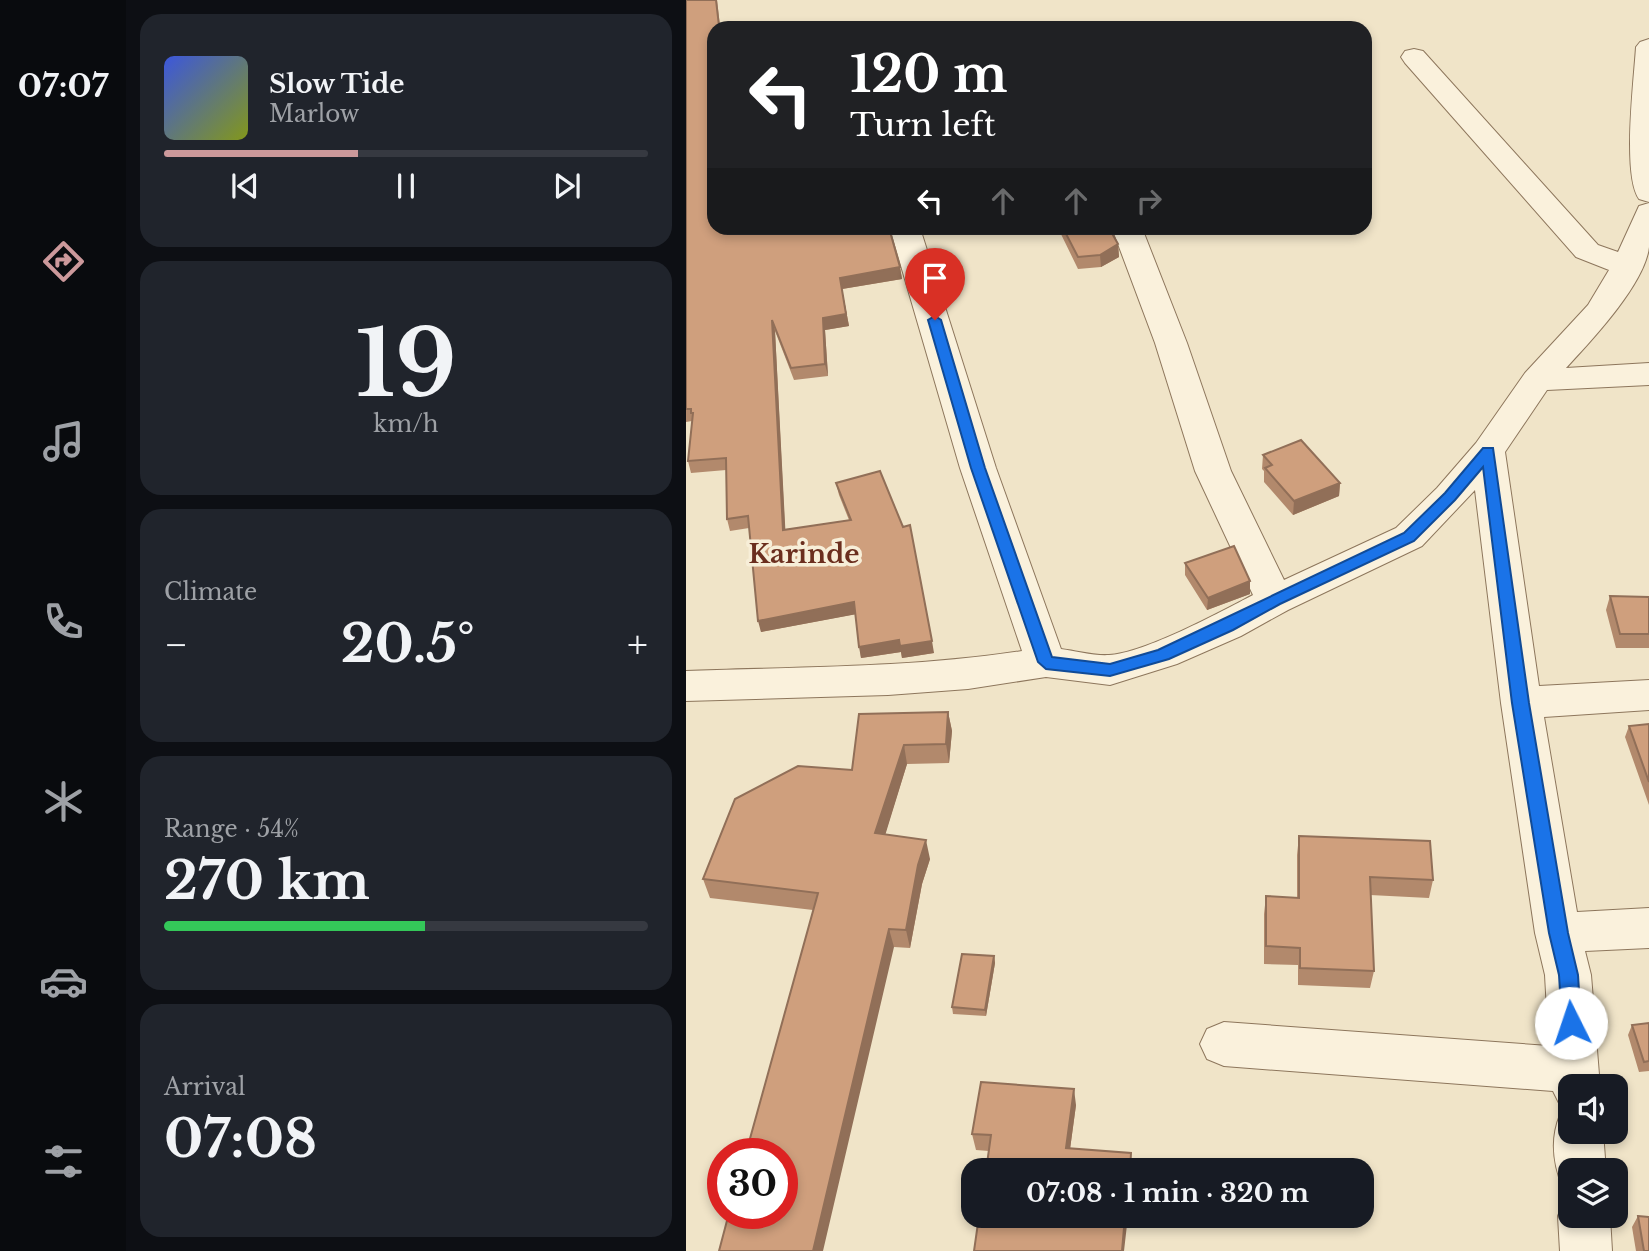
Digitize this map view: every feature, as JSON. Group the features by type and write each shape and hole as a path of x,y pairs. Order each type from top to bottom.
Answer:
{"street":[{"path":"1649,47 1644,150 1649,193"},
{"path":"1414,57 1587,251 1627,266"},
{"path":"686,686 902,679 968,674 1046,662 1110,670 1163,654 1227,626 1275,600 1409,537 1450,497 1488,451 1537,380 1601,310 1627,266 1649,212"},
{"path":"907,235 978,468 1046,662"},
{"path":"1130,235 1171,343 1213,471 1275,600"},
{"path":"1537,380 1649,374"},
{"path":"1488,451 1521,703 1558,933 1568,975 1575,1074"},
{"path":"1521,703 1649,695"},
{"path":"1558,933 1649,928"},
{"path":"1224,1044 1558,1076"},
{"path":"1585,1228 1586,1251"}],"building":[{"path":"686,0 716,0 718,21 707,21 707,235 891,235 900,267 840,278 846,314 823,318 825,364 791,368 772,320 783,530 851,520 836,483 880,471 903,527 910,525 932,641 900,646 899,640 859,647 854,602 758,621 748,516 727,519 726,458 688,461 693,413 691,409 686,409"},
{"path":"1067,235 1113,235 1118,244 1100,255 1078,257"},
{"path":"1301,440 1340,483 1294,501 1265,468 1272,465 1263,455"},
{"path":"1234,546 1250,581 1208,598 1185,563"},
{"path":"1610,596 1649,597 1649,634 1620,634"},
{"path":"948,712 946,744 904,745 875,833 926,840 918,865 906,930 889,929 813,1251 719,1251 725,1229 798,1229 798,1138 750,1138 818,893 703,879 735,799 798,766 852,770 859,714"},
{"path":"1649,724 1649,782 1629,726"},
{"path":"1299,836 1430,841 1433,880 1370,877 1374,971 1300,968 1300,948 1266,946 1266,896 1299,898"},
{"path":"962,954 994,956 985,1010 952,1007"},
{"path":"1649,1023 1649,1061 1644,1062 1632,1025"},
{"path":"981,1082 1074,1089 1066,1148 1131,1153 1131,1158 988,1158 991,1135 972,1134"},
{"path":"1638,1216 1649,1217 1649,1251 1644,1251"},
{"path":"977,1228 1124,1228 1122,1251 974,1251"}],"district":[{"name":"Karinde","path":"804,554"}],"route":[{"path":"935,320 978,468 1046,662 1110,670 1163,654 1227,626 1275,600 1409,537 1450,497 1488,451 1521,703 1558,933 1568,975 1571,1023"}]}
